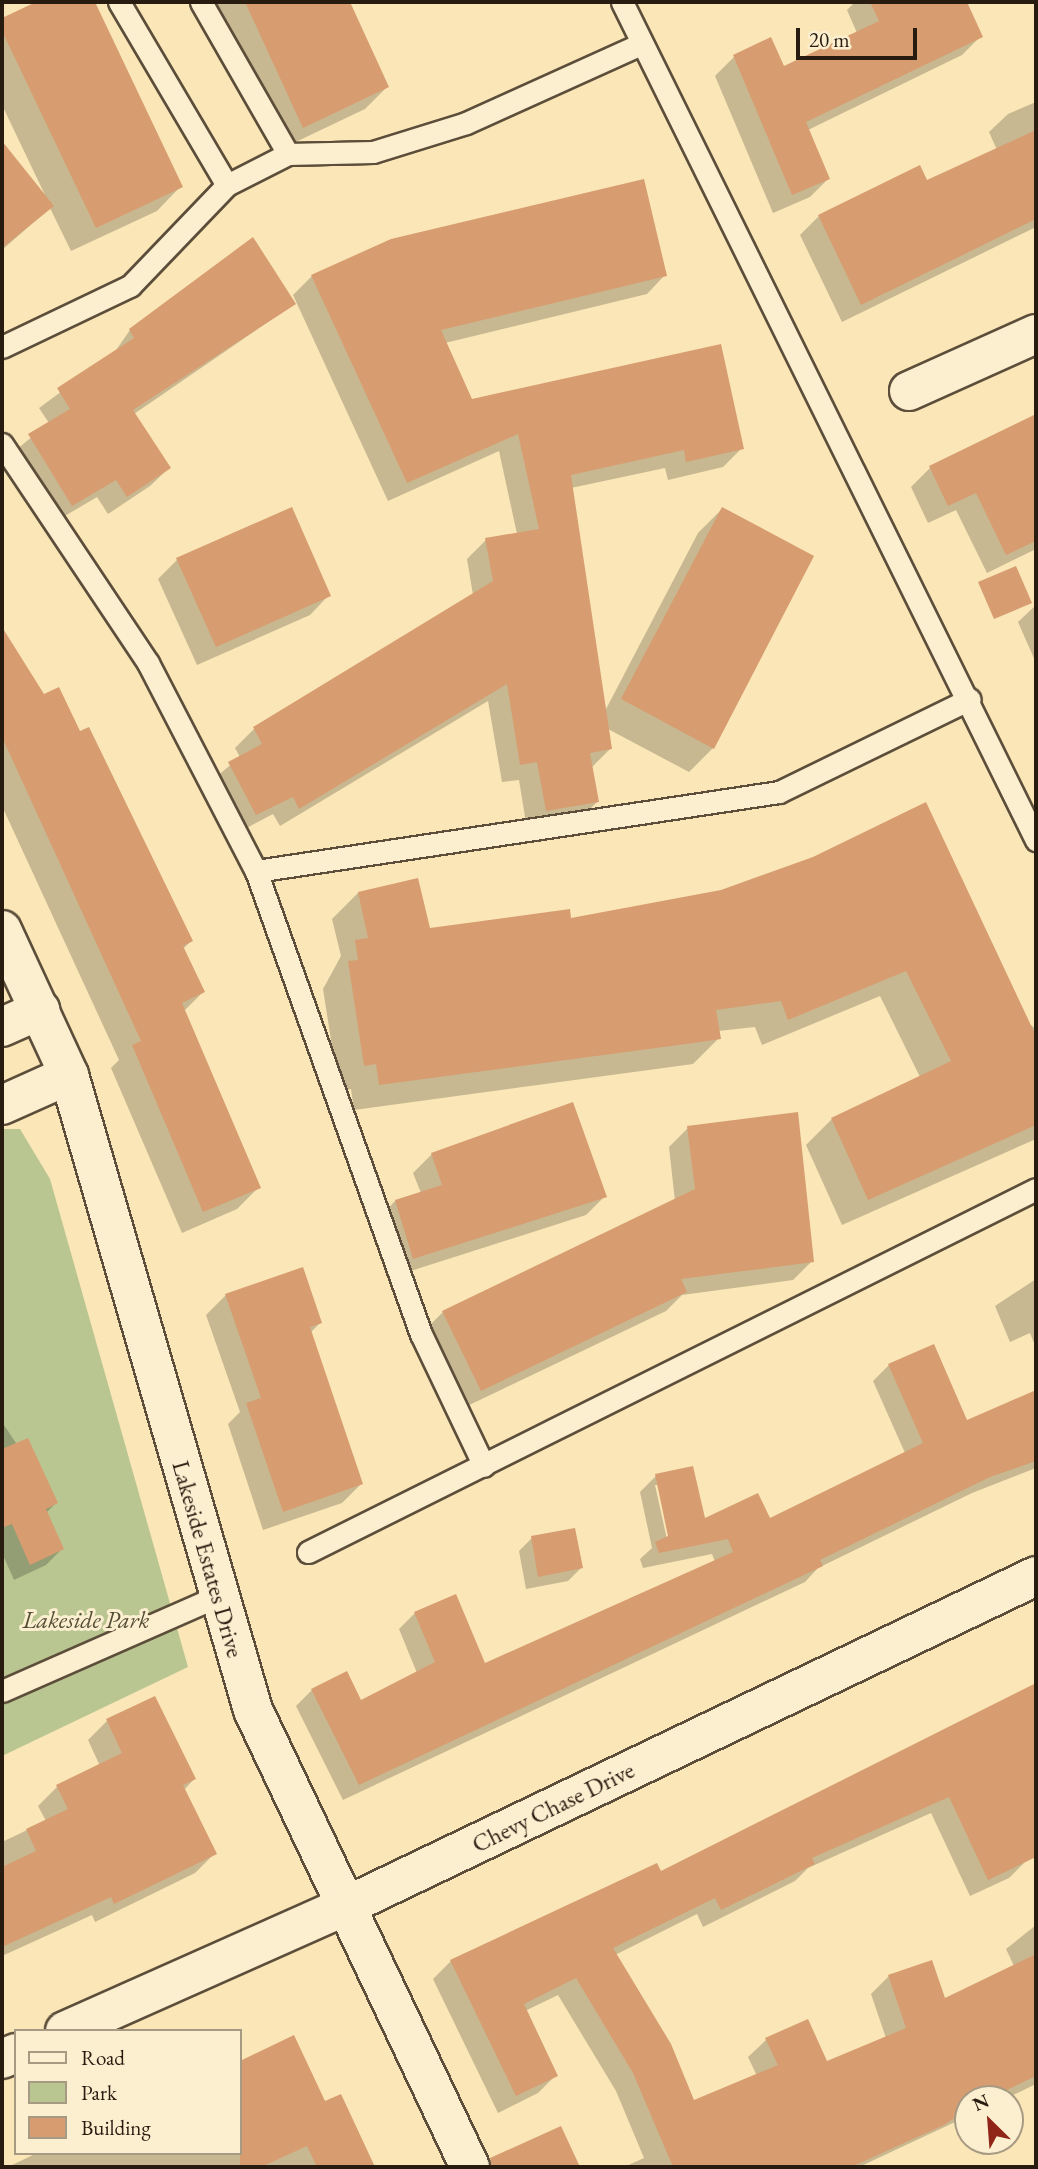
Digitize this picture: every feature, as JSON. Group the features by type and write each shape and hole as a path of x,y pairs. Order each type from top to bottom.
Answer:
{"street":[{"path":"909,391 1036,334"},
{"name":"Lakeside Estates Drive","path":"2,930 69,1075 216,1597 253,1710 344,1907 470,2167"},
{"path":"2,1027 40,1010"},
{"path":"2,1105 69,1075"},
{"name":"Chevy Chase Drive","path":"70,2029 344,1907 1036,1576"}],"lane":[{"path":"119,2 227,185"},
{"path":"201,2 288,154"},
{"path":"622,2 970,699 1036,840"},
{"path":"2,347 130,286 227,185 288,154 373,152 466,123 641,44"},
{"path":"2,444 148,663 256,872 421,1334 484,1466"},
{"path":"256,872 779,792 970,699"},
{"path":"307,1552 1036,1189"},
{"path":"2,1691 216,1597"}],"green space":[{"name":"Lakeside Park","path":"2,1129 20,1129 50,1179 188,1667 2,1756"}],"building":[{"path":"36,2 95,2 183,187 96,228 2,31 2,18"},
{"path":"245,2 350,2 389,87 303,128"},
{"path":"870,2 967,2 983,37 806,122 830,179 792,195 733,55 771,37 784,66 879,21"},
{"path":"1036,130 1036,219 861,305 818,215 920,165 927,180"},
{"path":"2,141 54,206 2,248"},
{"path":"644,179 667,276 441,330 472,399 721,344 744,449 686,462 684,450 571,475 612,749 590,753 599,802 546,811 537,762 520,765 507,684 299,809 293,797 256,815 228,762 262,744 253,727 493,581 485,538 539,529 518,434 407,483 311,275 391,239"},
{"path":"253,237 296,304 133,410 171,468 127,497 116,480 72,506 28,434 70,409 57,388 134,338 129,329"},
{"path":"1036,414 1036,541 1006,555 976,493 948,506 929,466"},
{"path":"292,507 331,596 216,647 176,558"},
{"path":"722,507 814,556 714,749 621,699"},
{"path":"1016,566 1032,603 994,619 978,582"},
{"path":"2,627 44,694 59,687 80,731 89,727 193,941 183,946 205,992 182,1003 261,1188 203,1212 132,1045 141,1041 2,737"},
{"path":"926,802 1036,1036 1036,1125 868,1200 831,1118 951,1061 906,971 788,1020 781,1001 716,1010 721,1039 379,1085 376,1064 364,1066 348,961 358,960 355,940 368,938 358,892 418,878 430,928 570,909 571,918 721,890 813,857"},
{"path":"573,1102 607,1197 413,1259 395,1200 442,1185 431,1153"},
{"path":"798,1112 814,1262 681,1279 687,1292 481,1391 442,1311 695,1189 687,1126"},
{"path":"303,1267 322,1323 310,1327 363,1484 283,1512 246,1403 261,1398 225,1294"},
{"path":"934,1344 967,1420 1036,1390 1036,1461 990,1477 820,1560 823,1566 359,1785 311,1689 347,1671 361,1700 435,1662 414,1612 456,1594 485,1663 733,1552 728,1539 659,1553 655,1542 668,1536 655,1474 693,1466 705,1518 758,1493 770,1518 923,1443 888,1364"},
{"path":"28,1438 58,1503 46,1509 64,1549 30,1565 12,1524 2,1528 2,1449"},
{"path":"575,1528 583,1568 538,1577 531,1536"},
{"path":"1036,1683 1036,1857 988,1880 949,1797 812,1858 815,1864 721,1910 715,1898 613,1948 671,2044 694,2100 778,2065 765,2038 808,2019 827,2061 906,2028 888,1975 932,1960 945,1998 1036,1954 1036,2076 1017,2085 954,2085 954,2118 851,2167 673,2167 633,2073 576,1978 524,2004 558,2076 516,2096 450,1960 657,1863 661,1871"},
{"path":"155,1696 196,1779 183,1785 217,1854 114,1904 111,1897 2,1947 2,1867 36,1851 26,1829 68,1809 56,1785 122,1753 106,1719"},
{"path":"294,2035 325,2101 341,2094 375,2167 317,2167 307,2146 261,2167 240,2167 242,2060"},
{"path":"561,2126 580,2167 492,2167 490,2158"}]}
